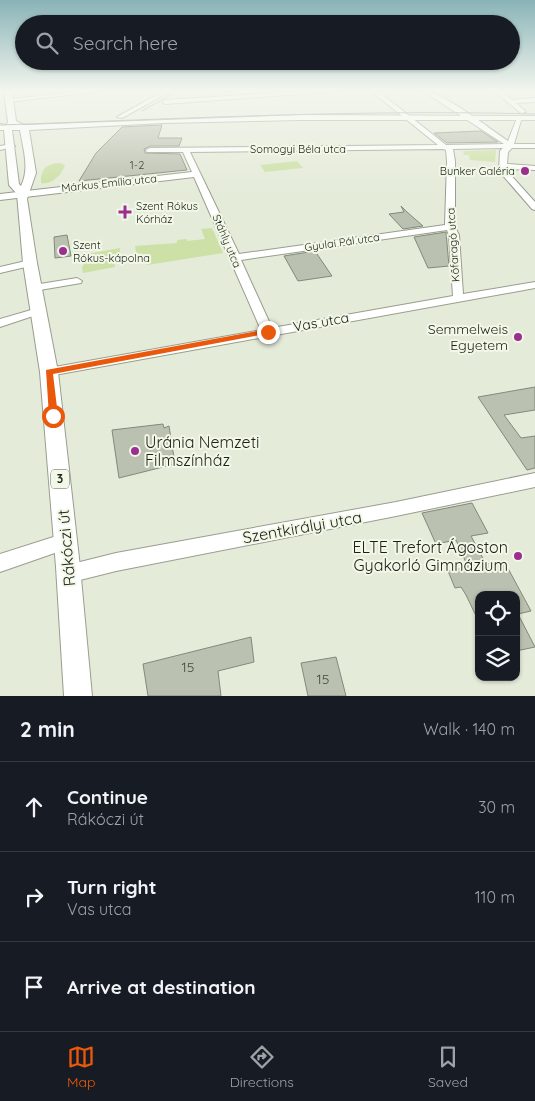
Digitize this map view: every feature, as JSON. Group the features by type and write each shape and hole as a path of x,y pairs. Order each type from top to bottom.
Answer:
{"main road":[{"path":"10,126 41,123"},
{"path":"10,126 88,123"},
{"name":"Rákóczi út","path":"10,126 14,185 22,193 30,263 49,372 66,542 78,696"},
{"name":"Rákóczi út","path":"10,126 31,173 27,186 22,193"}],"street":[{"path":"416,123 448,148"},
{"path":"478,123 509,146"},
{"path":"518,123 509,146 504,151 502,171 535,207"},
{"path":"0,148 11,146"},
{"name":"Somogyi Béla utca","path":"150,150 535,146"},
{"name":"Kőfaragó utca","path":"448,148 451,161 450,227 454,235 459,298"},
{"name":"Stáhly utca","path":"186,150 268,332"},
{"path":"503,166 535,168"},
{"name":"Márkus Emília utca","path":"0,196 197,174"},
{"name":"Gyulai Pál utca","path":"234,258 450,227"},
{"path":"0,270 30,263"},
{"path":"34,288 77,281"},
{"name":"Vas utca","path":"49,372 535,285"},
{"path":"0,323 38,312"},
{"name":"Szentkirályi utca","path":"68,574 116,562 396,509 535,480"},
{"path":"0,563 66,542"}],"green space":[{"path":"496,150 495,162 470,160 469,155 464,155 463,151"},
{"path":"297,161 303,168 265,172 260,165"},
{"path":"60,163 65,165 59,176 49,183 41,183 45,168 51,164"},
{"path":"212,228 223,253 147,265 145,254 136,253 135,246 177,243 177,240 187,239 187,241 205,239 201,229"},
{"path":"120,248 120,255 114,259 115,267 83,273 82,267 85,263 82,263 81,255"}],"building":[{"path":"162,125 158,138 182,138 179,146 150,146 144,149 145,153 180,154 187,170 79,181 96,153 122,127"},
{"path":"481,131 498,142 447,143 434,133"},
{"path":"401,206 423,226 403,229 389,214 404,212"},
{"path":"446,232 449,266 428,268 414,237"},
{"name":"Szent Rókus-kápolna","path":"67,235 71,256 55,258 54,237"},
{"path":"315,251 332,276 298,281 284,256"},
{"path":"535,387 535,410 504,415 521,438 535,436 535,468 527,470 478,397"},
{"name":"Uránia Nemzeti Filmszínház","path":"163,424 164,428 169,426 175,464 119,478 112,430"},
{"path":"472,503 488,533 471,536 486,564 504,561 531,611 520,614 520,591 475,591 475,614 461,587 455,588 448,571 468,567 456,540 436,544 422,513"},
{"path":"520,618 535,647 520,650"},
{"path":"251,637 254,662 218,671 221,696 148,696 143,664"},
{"path":"336,657 346,696 308,696 301,663"}],"tram line":[{"path":"0,125 44,123"}],"place":[{"name":"Bunker Galéria","path":"525,171"},
{"name":"Szent Rókus Kórház","path":"125,212"},
{"name":"Szent Rókus-kápolna","path":"63,251"},
{"name":"Semmelweis Egyetem","path":"518,337"},
{"name":"Uránia Nemzeti Filmszínház","path":"135,451"},
{"name":"ELTE Trefort Ágoston Gyakorló Gimnázium","path":"518,556"}],"route":[{"path":"53,416 49,372 268,332"}]}
